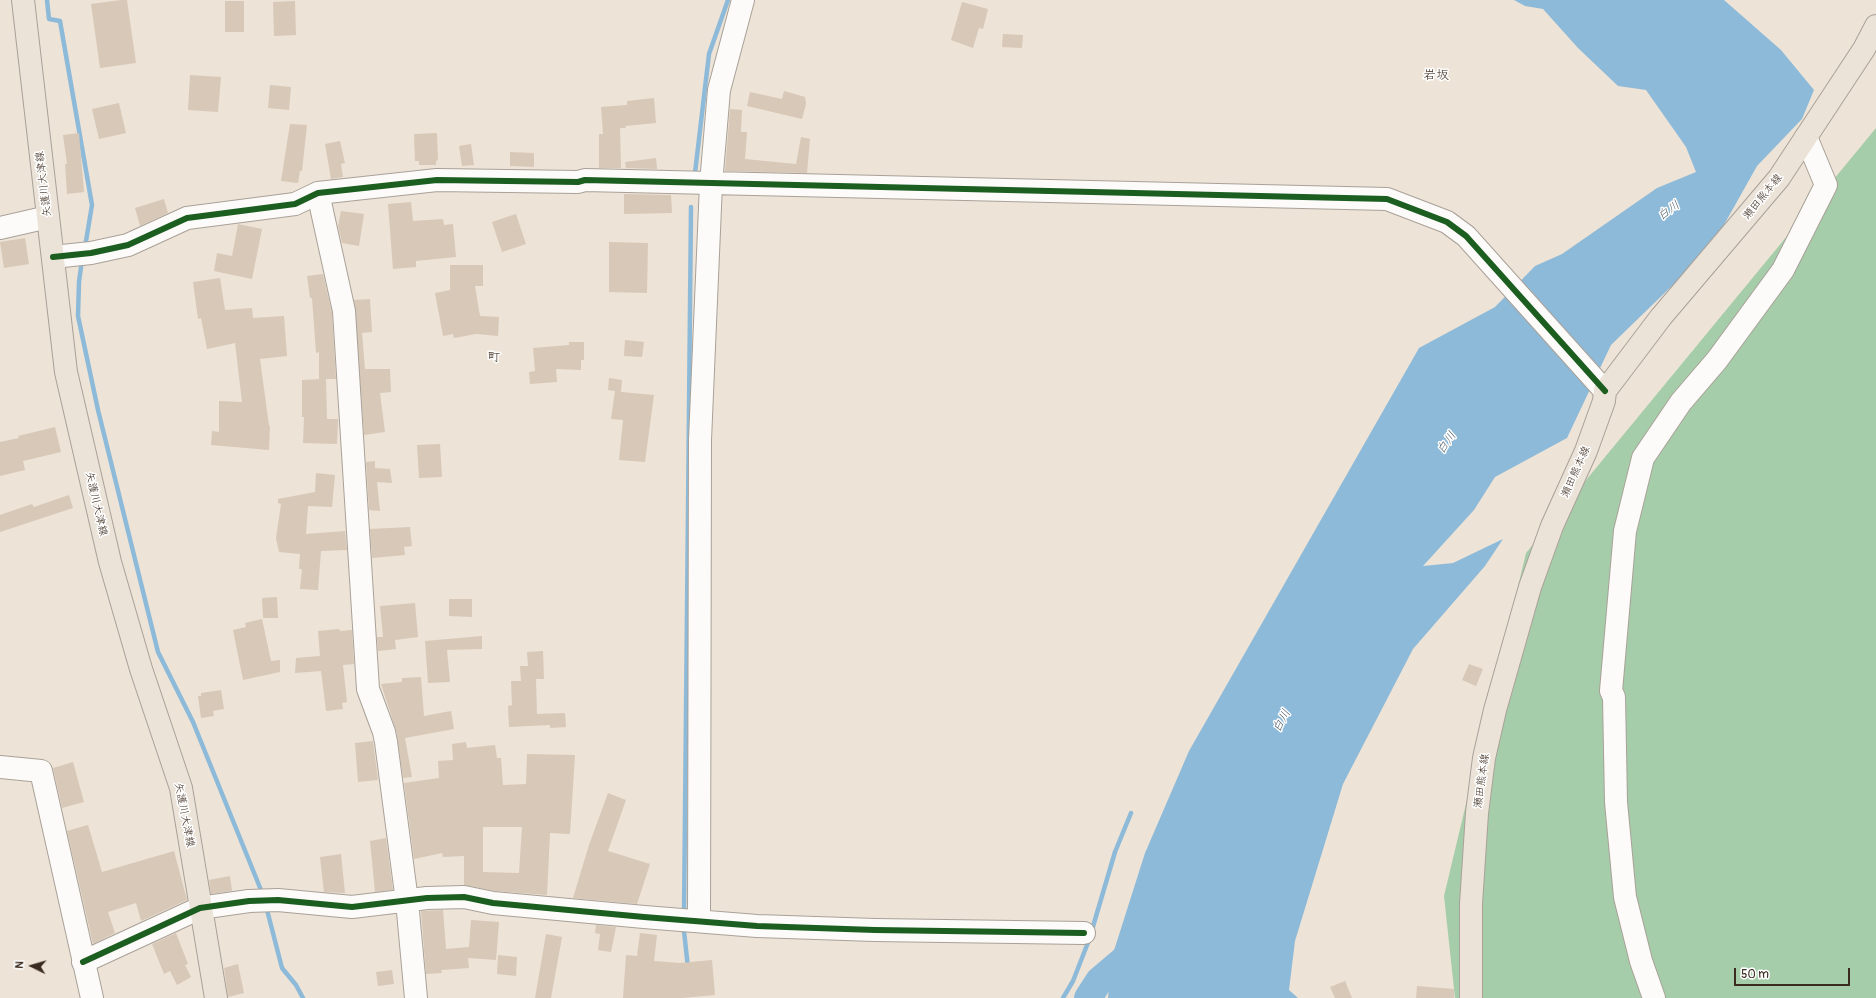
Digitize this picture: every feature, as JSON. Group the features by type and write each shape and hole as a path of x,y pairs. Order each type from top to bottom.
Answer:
{"main road":[{"name":"矢護川大津線","path":"23,0 48,217 72,255 66,372 110,562 141,669 181,788 216,998"},
{"name":"瀬田熊本線","path":"1471,998 1471,904 1477,813 1484,758 1495,710 1530,587 1552,526 1586,451 1604,401 1601,386 1779,178 1864,49 1876,26"}],"street":[{"path":"699,921 700,440 711,184 719,90 743,0"},
{"path":"1654,998 1641,961 1625,897 1616,802 1614,697 1611,691 1625,531 1643,458 1682,402 1717,360 1783,270 1826,185 1806,137"},
{"path":"72,255 128,245 187,218 295,204 318,193 437,180 578,182 585,180 1387,199 1447,222 1466,236 1601,386"},
{"path":"318,193 344,311 368,689 384,732 386,742 407,901 416,998"},
{"path":"0,228 48,217"},
{"path":"0,767 41,771 92,998"},
{"path":"83,962 200,908 249,901 278,900 352,907 426,898 464,897 493,903 757,926 875,930 1084,933"}],"green space":[{"path":"1876,128 1876,998 1455,998 1444,896 1526,553"}],"water":[{"name":"白川","path":"1514,0 1724,0 1781,50 1814,90 1802,119 1757,166 1711,248 1611,345 1567,438 1495,477 1474,510 1423,566 1453,563 1503,539 1485,566 1413,649 1343,784 1295,941 1289,990 1298,998 1108,998 1111,960 1145,853 1189,751 1419,348 1495,307 1535,266 1562,254 1657,188 1696,172 1686,147 1646,90 1618,86 1578,48 1543,9 1525,6"}],"building":[{"path":"127,0 136,63 100,68 91,4"},
{"path":"225,1 244,1 244,32 225,32"},
{"path":"295,1 296,35 274,36 273,2"},
{"path":"962,2 988,9 983,29 979,28 973,48 951,40"},
{"path":"1003,34 1023,35 1022,48 1002,47"},
{"path":"190,75 221,77 218,112 188,110"},
{"path":"270,85 291,87 289,110 268,108"},
{"path":"784,91 805,97 806,104 802,119 747,106 750,92 782,99"},
{"path":"654,98 656,123 625,126 626,128 620,128 621,168 599,168 599,134 603,134 601,107 627,105 627,101"},
{"path":"119,103 126,133 99,139 92,109"},
{"path":"730,109 742,110 741,132 747,132 745,159 796,164 801,137 810,139 807,173 725,171"},
{"path":"290,124 307,125 302,171 300,171 298,183 281,181"},
{"path":"79,133 84,192 67,194 65,164 67,164 63,135"},
{"path":"437,133 438,160 436,161 436,165 419,165 419,161 415,161 414,134"},
{"path":"340,141 345,163 341,164 343,177 331,179 325,144"},
{"path":"471,144 474,165 462,166 459,146"},
{"path":"510,152 534,153 534,167 510,166"},
{"path":"656,158 657,169 626,168 625,162"},
{"path":"624,194 671,195 672,213 624,214"},
{"path":"164,199 168,213 140,226 135,208"},
{"path":"411,202 413,221 443,219 444,225 453,224 456,257 416,261 416,267 393,269 388,204"},
{"path":"341,211 364,214 359,246 342,243 338,226"},
{"path":"516,214 526,244 502,252 492,222"},
{"path":"238,224 262,229 252,279 214,271 217,253 232,256"},
{"path":"25,238 29,264 4,268 0,242"},
{"path":"609,242 648,243 647,293 609,292"},
{"path":"450,265 483,265 483,286 475,286 480,316 499,317 498,336 476,334 454,338 453,334 443,336 435,293 450,290"},
{"path":"323,274 332,313 336,379 326,379 327,419 338,419 337,444 303,443 304,417 302,417 302,380 322,379 319,379 319,352 316,353 312,298 310,298 307,276"},
{"path":"220,278 225,310 252,308 253,318 284,316 287,356 260,359 270,426 269,450 211,445 212,431 219,432 219,401 242,402 235,343 207,349 201,318 198,319 193,282"},
{"path":"370,299 372,332 362,333 365,369 390,369 391,392 380,393 385,432 364,435 354,300"},
{"path":"625,340 644,342 642,357 624,356"},
{"path":"569,342 584,342 584,360 581,360 581,370 556,369 557,382 530,384 529,372 535,371 533,348 569,345"},
{"path":"609,378 622,380 621,392 654,395 645,462 619,460 623,420 611,419 615,391 608,390"},
{"path":"55,427 61,452 23,461 25,470 0,476 0,442"},
{"path":"440,444 442,477 419,478 417,445"},
{"path":"375,461 375,468 390,469 392,483 377,482 380,511 369,510 366,462"},
{"path":"316,473 335,475 332,507 308,506 306,534 345,531 347,550 321,551 318,590 300,589 302,569 299,569 300,554 279,552 276,538 281,504 278,503 278,499 315,492"},
{"path":"69,495 73,508 0,532 0,515 32,504 34,507"},
{"path":"410,527 412,546 404,547 405,555 372,558 370,529"},
{"path":"277,597 278,618 263,618 262,598"},
{"path":"449,599 472,599 472,617 449,616"},
{"path":"415,603 418,637 395,640 396,649 378,651 377,637 383,637 380,606"},
{"path":"262,619 271,661 280,660 280,672 243,680 233,630 246,627 245,623"},
{"path":"339,629 340,631 352,630 354,664 343,665 347,702 342,703 343,709 326,711 321,671 295,673 296,658 320,656 318,631"},
{"path":"482,636 482,649 447,650 450,682 428,683 425,641"},
{"path":"543,651 544,679 536,679 537,714 565,713 566,727 550,728 550,725 509,727 508,706 512,705 511,681 521,681 520,666 528,666 527,652"},
{"path":"1469,664 1483,669 1476,686 1462,680"},
{"path":"421,677 424,716 451,711 454,729 405,738 412,777 403,778 396,730 381,684 402,682 402,678"},
{"path":"221,690 224,709 213,711 214,716 201,718 198,696 201,696 201,693"},
{"path":"373,741 378,780 358,782 355,743"},
{"path":"466,742 467,748 495,745 497,758 501,758 503,785 526,784 527,754 575,755 570,834 550,833 547,895 495,891 464,885 464,856 443,857 442,853 414,859 404,783 439,778 438,761 453,760 452,744","holes":["483,827 522,827 519,873 483,872"]},
{"path":"73,762 84,802 62,808 53,768"},
{"path":"608,793 626,800 608,851 650,864 637,904 573,898 589,845"},
{"path":"88,825 102,872 174,851 187,900 141,921 136,903 108,912 115,933 93,944 67,831"},
{"path":"386,838 393,890 375,892 370,841"},
{"path":"341,854 345,893 324,892 320,857"},
{"path":"230,876 232,891 211,894 209,880"},
{"path":"443,910 446,949 469,947 471,920 499,922 496,960 468,958 469,968 441,970 442,973 426,974 421,911"},
{"path":"596,925 616,927 611,952 598,950 600,934 595,933"},
{"path":"176,933 188,964 185,965 191,977 177,985 170,971 164,974 152,944"},
{"path":"640,933 657,935 654,961 680,963 712,960 715,995 682,998 623,998 626,955 637,956"},
{"path":"546,934 562,937 551,998 535,998"},
{"path":"498,955 517,957 516,976 497,974"},
{"path":"238,964 244,993 228,997 224,968"},
{"path":"392,970 394,984 378,986 376,972"},
{"path":"1345,981 1352,998 1335,998 1330,987"},
{"path":"1417,986 1454,989 1454,998 1416,998"}],"waterway":[{"path":"47,0 49,19 60,21 92,205 85,247"},
{"path":"695,173 709,54 728,0"},
{"path":"684,915 691,207"},
{"path":"82,260 79,282 78,316 98,410 158,652 193,722 263,895"},
{"path":"1063,998 1073,981 1089,940 1115,852 1131,813"},
{"path":"266,906 282,968 296,985 303,998"},
{"path":"684,931 688,968"},
{"path":"1088,998 1099,981 1139,947"}],"cycle path":[{"path":"53,257 91,253 128,245 187,218 295,204 318,193 437,180 578,182 585,180 1387,199 1447,222 1466,236 1605,391"},
{"path":"83,962 200,908 249,901 278,900 352,907 427,898 464,897 493,903 757,926 875,930 1084,933"}],"district":[{"name":"岩坂","path":"1436,76"},
{"name":"町","path":"494,358"}]}
